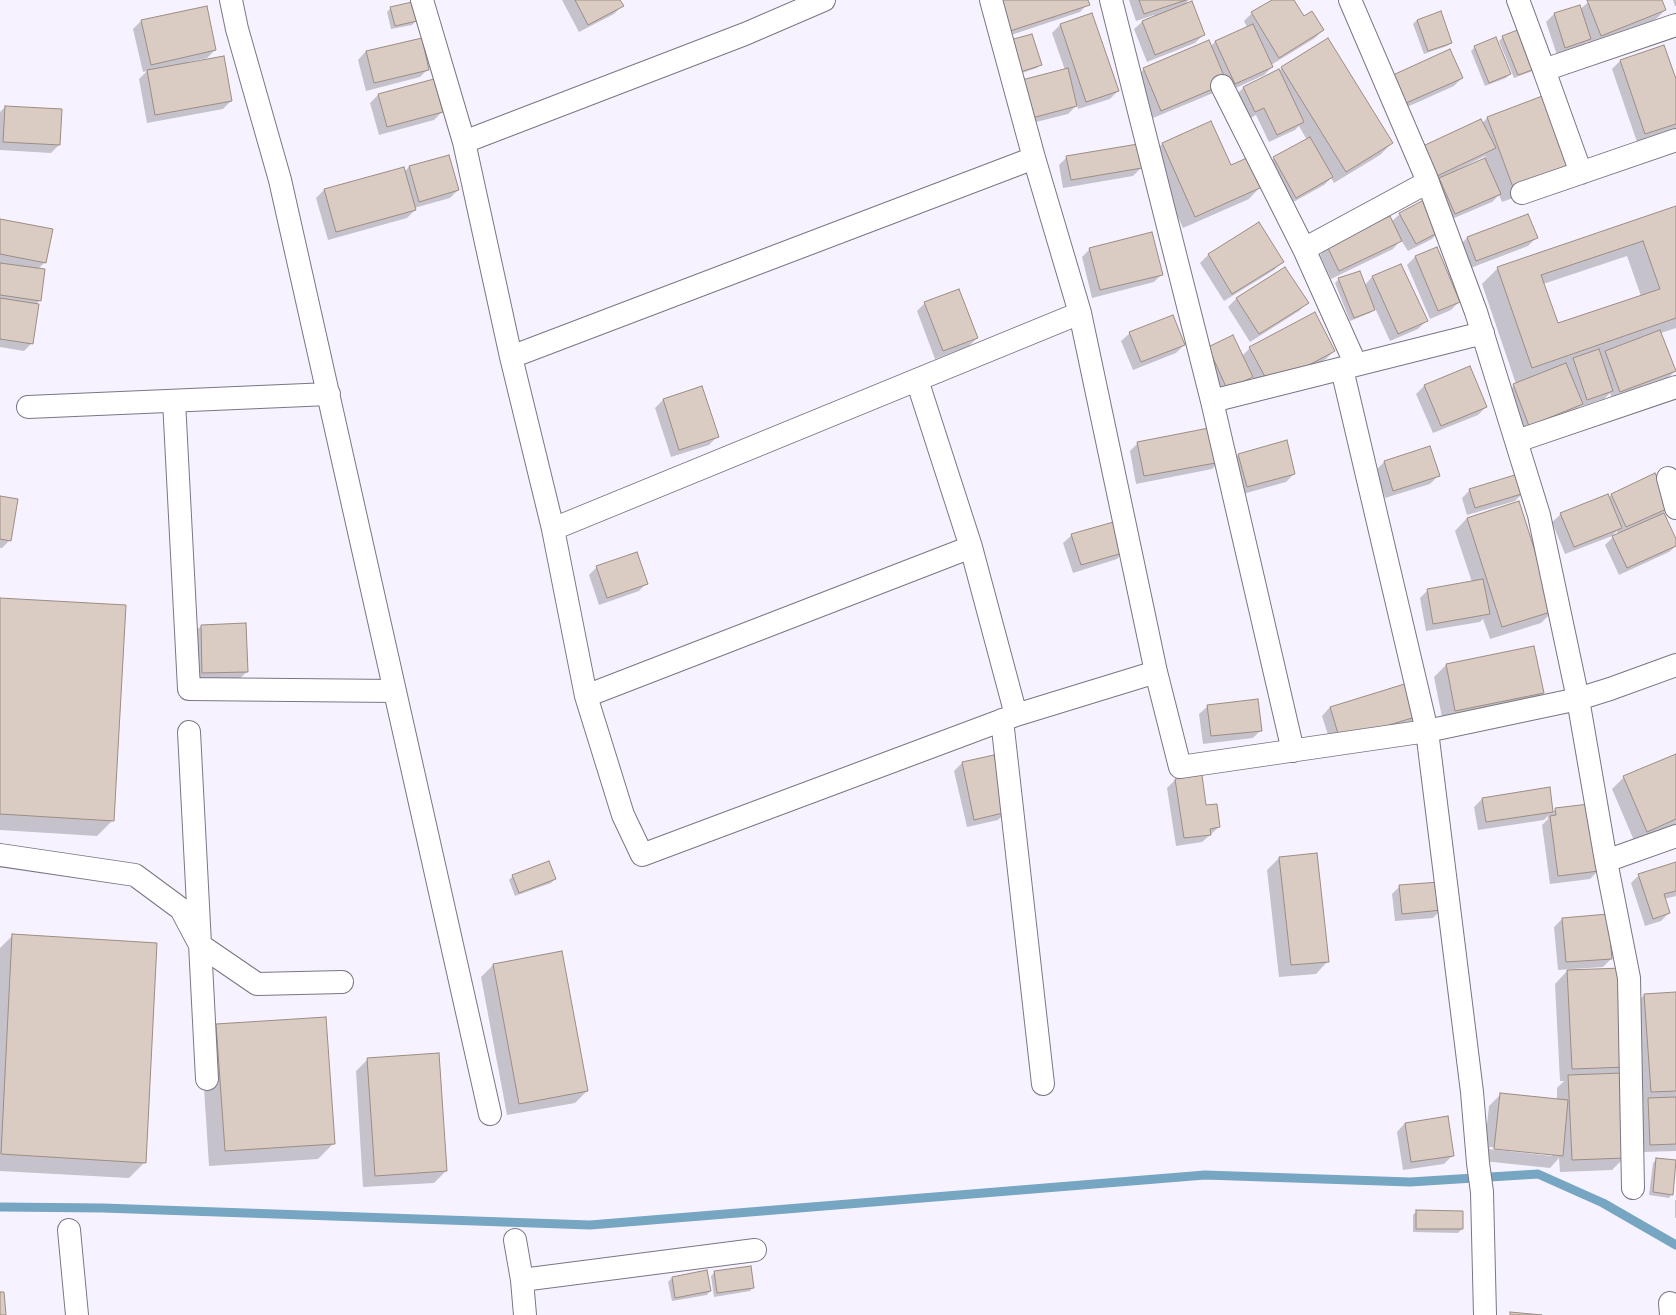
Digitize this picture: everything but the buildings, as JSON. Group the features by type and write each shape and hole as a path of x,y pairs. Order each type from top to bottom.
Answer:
{"street":[{"path":"231,0 237,29 280,180 490,1114"},
{"path":"422,0 464,142 511,357 553,529 586,696 623,815 642,855 1009,718 1156,672"},
{"path":"464,142 745,34 824,0"},
{"path":"991,0 1034,158 1080,313 1156,672 1180,767 1427,731 1578,700 1610,690 1676,665"},
{"path":"1110,0 1212,401 1293,751"},
{"path":"1350,0 1428,182 1483,333 1539,515 1578,700 1606,861 1629,978 1633,1188"},
{"path":"1518,0 1581,173"},
{"path":"1544,70 1676,25"},
{"path":"1222,86 1304,249 1349,367 1427,731 1472,1092 1482,1192 1484,1315"},
{"path":"1522,193 1676,140"},
{"path":"511,357 1034,158"},
{"path":"1304,249 1428,182"},
{"path":"553,529 1080,313"},
{"path":"1212,401 1483,333"},
{"path":"917,380 971,548 1009,718 1043,1084"},
{"path":"1517,441 1676,387"},
{"path":"28,406 329,394"},
{"path":"174,401 189,689 395,691"},
{"path":"1668,478 1676,508"},
{"path":"586,696 971,548"},
{"path":"189,732 207,1079"},
{"path":"1606,861 1676,836"},
{"path":"0,855 135,875 181,909 200,945 257,984 342,982"},
{"path":"69,1230 77,1315"},
{"path":"515,1240 522,1280 525,1315"},
{"path":"522,1280 755,1250"}],"waterway":[{"path":"0,1207 103,1208 590,1225 1205,1175 1410,1182 1538,1174 1603,1203 1676,1245"}]}
